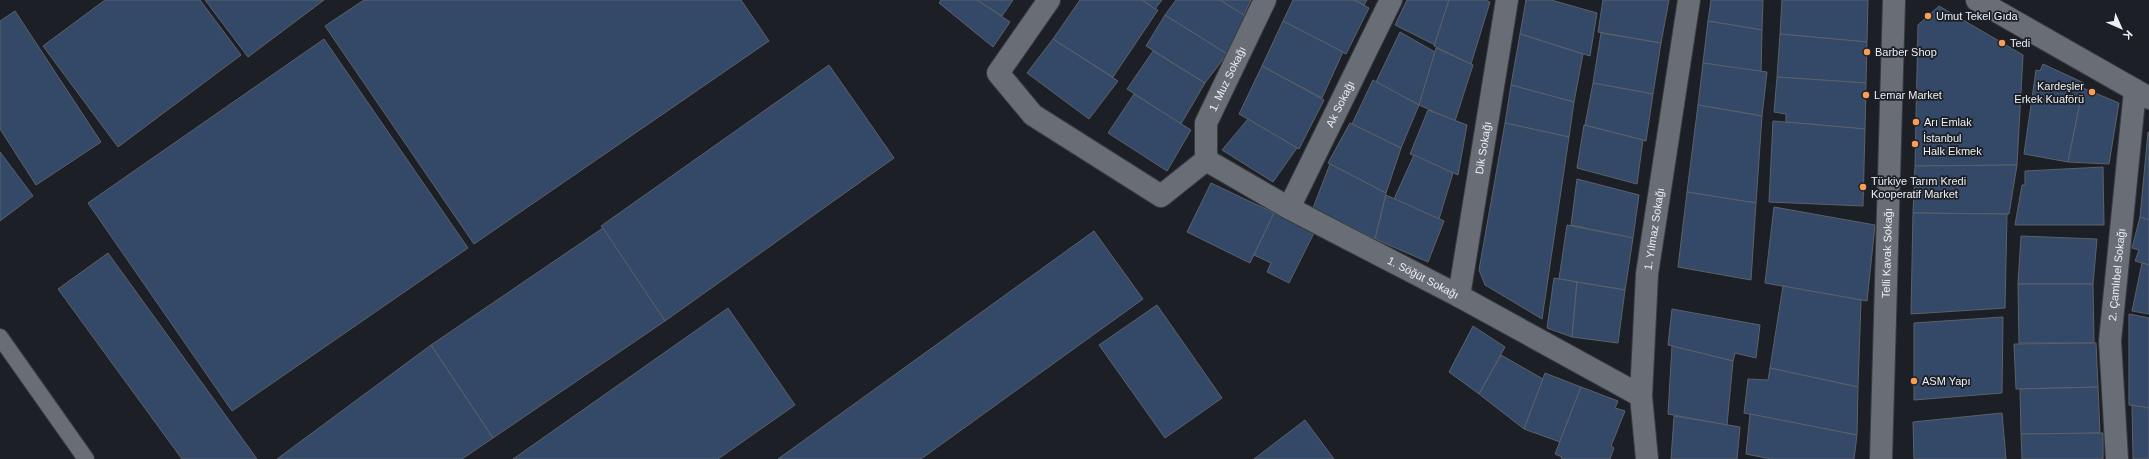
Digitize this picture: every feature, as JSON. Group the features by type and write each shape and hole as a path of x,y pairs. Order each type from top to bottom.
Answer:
{"street":[{"path":"1049,0 998,73 1033,114 1161,196 1206,160"},
{"name":"1. Muz Sokağı","path":"1206,160 1206,123 1265,0"},
{"name":"Ak Sokağı","path":"1289,208 1392,0"},
{"name":"Dik Sokağı","path":"1459,296 1507,0"},
{"name":"1. Yılmaz Sokağı","path":"1647,459 1641,396 1647,274 1690,0"},
{"name":"Telli Kavak Sokağı","path":"1881,459 1894,0"},
{"path":"1977,0 2142,94"},
{"name":"2. Çamlıbel Sokağı","path":"2117,459 2110,342 2142,94"},
{"name":"1. Söğüt Sokağı","path":"1206,160 1289,208 1459,296 1641,396"}],"lane":[{"path":"0,337 86,459"}],"building":[{"path":"105,0 200,0 241,55 118,147 43,46"},
{"path":"205,0 324,0 248,57"},
{"path":"364,0 741,0 769,41 474,244 325,26"},
{"path":"941,0 977,0 1010,22 993,47 939,3"},
{"path":"977,0 1013,0 1002,16"},
{"path":"1080,0 1142,0 1158,10 1113,77 1053,39"},
{"path":"1142,0 1162,0 1155,9"},
{"path":"1176,0 1220,0 1251,19 1227,54 1165,15"},
{"path":"1220,0 1251,0 1244,15"},
{"path":"1293,0 1354,0 1369,8 1346,54 1283,21"},
{"path":"1354,0 1367,0 1364,5"},
{"path":"1407,0 1449,0 1435,45 1395,25"},
{"path":"1449,0 1485,0 1490,2 1471,64 1434,46"},
{"path":"1526,0 1551,0 1597,13 1590,56 1520,34"},
{"path":"1603,0 1669,0 1661,43 1598,32"},
{"path":"1711,0 1763,0 1762,30 1708,21"},
{"path":"1782,0 1868,0 1867,42 1780,34"},
{"path":"1939,6 2023,55 2017,165 1915,166 1918,25"},
{"path":"15,11 101,142 36,185 0,129 0,21"},
{"path":"1165,15 1227,54 1205,83 1146,46"},
{"path":"1283,21 1343,52 1322,98 1262,66"},
{"path":"1708,21 1762,30 1761,72 1703,63"},
{"path":"1400,32 1435,52 1419,105 1376,82"},
{"path":"1601,33 1661,43 1653,94 1593,83"},
{"path":"1520,34 1583,54 1574,102 1511,85"},
{"path":"1780,34 1867,42 1866,83 1777,77"},
{"path":"324,39 468,248 232,411 88,203"},
{"path":"1053,39 1118,81 1089,119 1027,73"},
{"path":"1436,48 1473,65 1455,121 1419,105"},
{"path":"1153,51 1205,83 1181,124 1127,89"},
{"path":"1703,63 1767,72 1762,116 1698,105"},
{"path":"2043,64 2084,83 2068,162 2024,154 2036,70 2040,71"},
{"path":"829,65 894,158 665,321 601,226"},
{"path":"1262,66 1324,100 1299,149 1239,114"},
{"path":"1777,77 1866,83 1865,129 1786,122 1786,114 1774,112"},
{"path":"1373,80 1419,105 1401,148 1352,124"},
{"path":"1593,83 1653,94 1646,141 1585,125"},
{"path":"1511,85 1574,102 1569,137 1505,123"},
{"path":"2083,88 2119,103 2109,164 2068,162"},
{"path":"1134,94 1191,130 1167,171 1108,133"},
{"path":"1698,105 1762,116 1756,203 1687,192"},
{"path":"1428,110 1467,125 1458,175 1410,154"},
{"path":"1248,119 1297,148 1273,182 1222,150"},
{"path":"1773,121 1865,129 1863,206 1769,202"},
{"path":"1350,123 1401,148 1386,193 1328,163"},
{"path":"1505,123 1569,137 1542,319 1485,285 1479,270"},
{"path":"1584,125 1643,140 1637,184 1577,168"},
{"path":"2149,132 2149,220 2140,217"},
{"path":"0,152 33,196 0,221"},
{"path":"1414,155 1453,173 1439,219 1394,199"},
{"path":"1330,164 1386,193 1375,239 1313,208"},
{"path":"2017,165 2009,214 1913,213 1915,166"},
{"path":"2103,167 2104,225 2015,225 2022,185 2025,185 2025,171"},
{"path":"1577,179 1639,195 1633,238 1571,225"},
{"path":"1211,183 1274,213 1250,263 1187,232"},
{"path":"1687,192 1756,203 1751,280 1678,267"},
{"path":"1386,195 1444,221 1428,262 1375,239"},
{"path":"1774,207 1875,225 1867,301 1765,283"},
{"path":"1274,213 1314,233 1289,283 1267,272 1271,263 1254,255"},
{"path":"1913,213 2007,214 2005,308 1911,314"},
{"path":"2140,217 2149,220 2149,265 2135,261 2139,250 2132,248"},
{"path":"1567,225 1633,238 1625,290 1559,279"},
{"path":"603,228 665,321 493,438 431,345"},
{"path":"1094,231 1143,299 921,459 778,459"},
{"path":"2021,236 2097,239 2093,284 2018,284"},
{"path":"108,253 257,459 182,459 58,289"},
{"path":"2142,263 2149,265 2149,314 2132,311"},
{"path":"1554,278 1577,282 1572,337 1547,328"},
{"path":"1577,282 1625,290 1618,343 1572,337"},
{"path":"2018,284 2093,284 2094,343 2019,343"},
{"path":"1783,286 1861,300 1858,387 1770,368"},
{"path":"1157,305 1222,398 1165,438 1099,345"},
{"path":"728,308 795,405 718,459 513,459"},
{"path":"1672,309 1760,325 1756,358 1735,353 1733,361 1668,345"},
{"path":"2129,314 2149,318 2149,408 2129,405"},
{"path":"2003,317 2002,393 1914,400 1914,323"},
{"path":"1473,326 1505,347 1479,394 1449,372"},
{"path":"2096,343 2098,387 2016,389 2014,344"},
{"path":"431,345 493,438 462,459 277,459"},
{"path":"1672,346 1733,361 1727,425 1668,414"},
{"path":"1501,355 1543,379 1524,429 1479,394"},
{"path":"1770,368 1858,387 1857,435 1744,413 1748,379 1768,380"},
{"path":"1545,373 1581,387 1560,442 1524,429"},
{"path":"1581,387 1618,401 1615,408 1625,411 1611,446 1614,448 1610,459 1561,459 1562,457 1555,454"},
{"path":"2098,387 2100,433 2021,434 2020,389"},
{"path":"2132,405 2149,408 2149,459 2133,459"},
{"path":"2002,413 2006,459 1914,459 1913,422"},
{"path":"1750,414 1857,435 1854,459 1771,459 1746,454"},
{"path":"1674,416 1740,427 1737,459 1671,459"},
{"path":"1305,420 1334,459 1254,459"},
{"path":"2103,433 2103,459 2022,459 2021,434"}],"place":[{"name":"Umut Tekel Gıda","path":"1928,16"},
{"name":"Tedi","path":"2002,43"},
{"name":"Barber Shop","path":"1867,52"},
{"name":"Kardeşler Erkek Kuaförü","path":"2092,92"},
{"name":"Lemar Market","path":"1866,95"},
{"name":"Arı Emlak","path":"1916,122"},
{"name":"İstanbul Halk Ekmek","path":"1915,144"},
{"name":"Türkiye Tarım Kredi Kooperatif Market","path":"1863,187"},
{"name":"ASM Yapı","path":"1914,381"}]}
